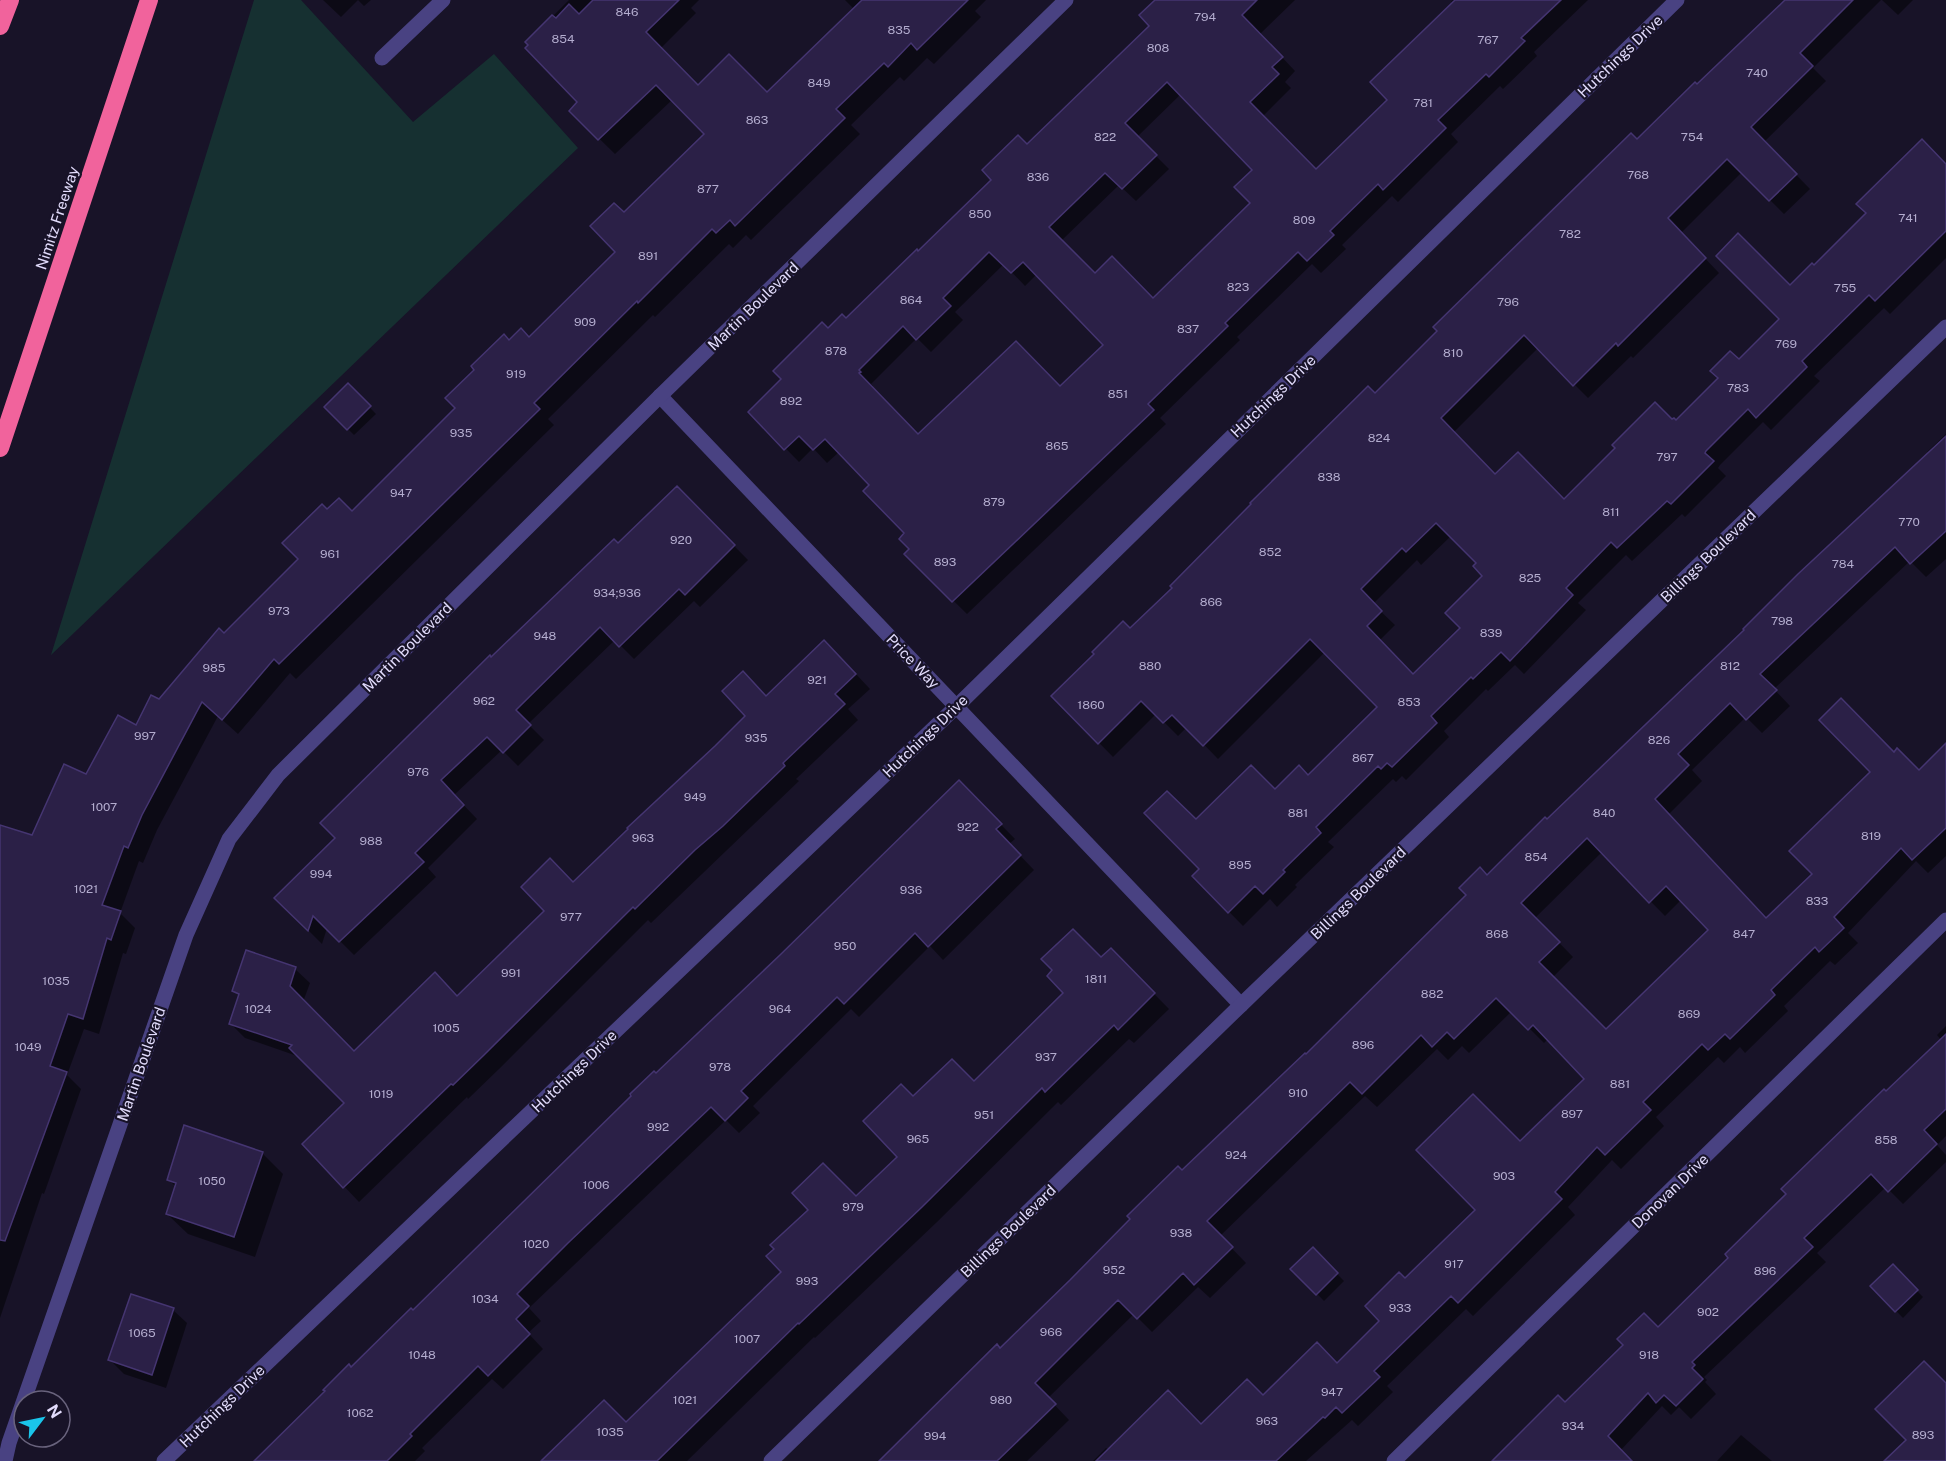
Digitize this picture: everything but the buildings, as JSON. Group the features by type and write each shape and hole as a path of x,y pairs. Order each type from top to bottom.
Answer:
{"highway":[{"path":"0,26 10,0"},
{"name":"Nimitz Freeway","path":"0,448 149,0"}],"street":[{"path":"382,58 443,0"},
{"name":"Martin Boulevard","path":"5,1461 9,1443 186,935 229,840 278,775 660,396 1066,0"},
{"name":"Hutchings Drive","path":"164,1461 956,707 1677,0"},
{"name":"Billings Boulevard","path":"771,1461 1946,327"},
{"name":"Price Way","path":"660,396 1241,1005"},
{"name":"Donovan Drive","path":"1394,1461 1946,920"}],"green space":[{"path":"254,0 301,0 413,122 494,54 578,148 51,655"}]}
